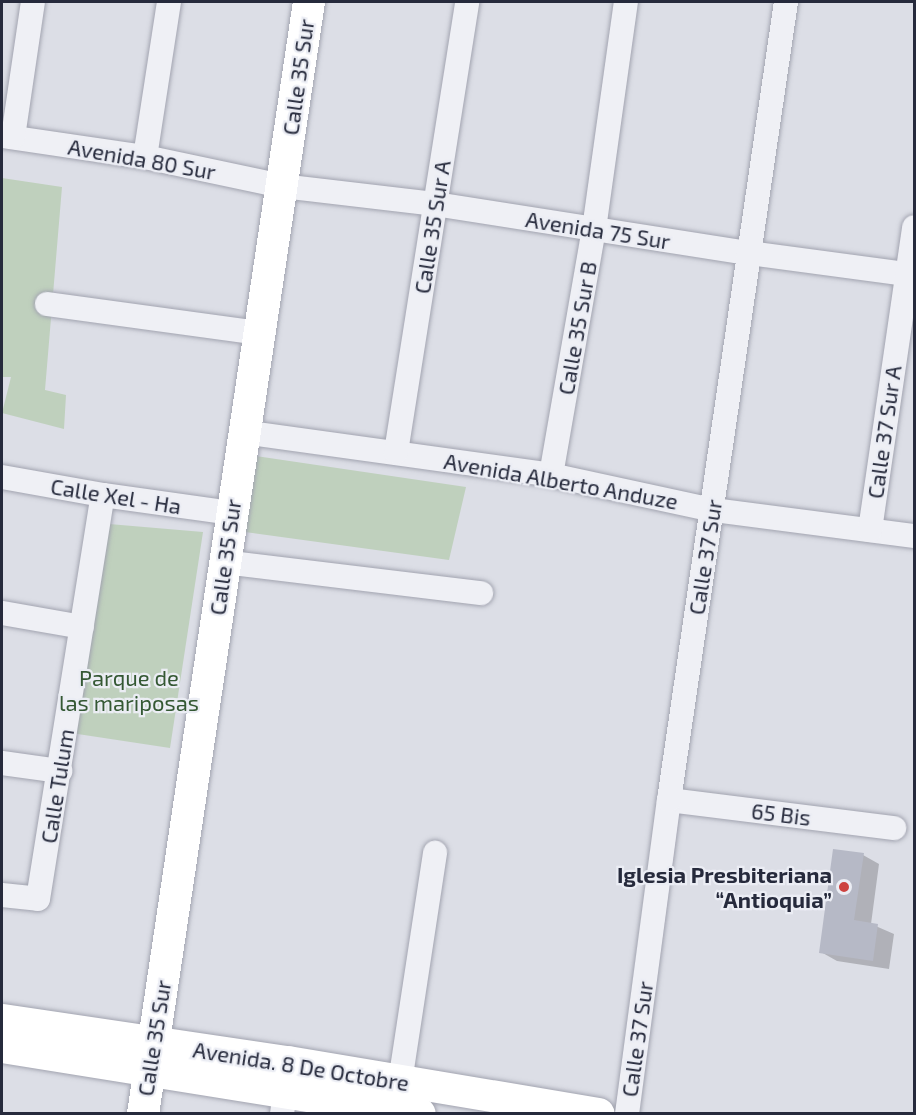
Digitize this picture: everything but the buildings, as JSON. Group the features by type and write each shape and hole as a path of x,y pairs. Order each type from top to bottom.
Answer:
{"main road":[{"name":"Calle 35 Sur","path":"142,1113 309,2"},
{"name":"Avenida. 8 De Octobre","path":"2,1020 285,1089 420,1113"},
{"name":"Avenida. 8 De Octobre","path":"2,1047 152,1056"},
{"name":"Avenida. 8 De Octobre","path":"285,1089 400,1082 599,1113"}],"street":[{"path":"7,137 33,2"},
{"path":"145,157 169,2"},
{"name":"Calle 35 Sur A","path":"396,452 467,2"},
{"name":"Calle 35 Sur B","path":"551,476 594,229 626,2"},
{"name":"Calle 37 Sur","path":"627,1113 669,800 786,2"},
{"name":"Avenida 80 Sur","path":"7,137 145,157 282,186"},
{"name":"Avenida 75 Sur","path":"282,186 435,204 749,254 911,274"},
{"name":"Calle 37 Sur A","path":"870,530 911,274 915,227"},
{"path":"47,304 259,333"},
{"name":"Avenida Alberto Anduze","path":"243,432 396,452 551,476 713,510 915,536"},
{"name":"Calle Xel - Ha","path":"2,477 103,495 231,513"},
{"name":"Calle Tulum","path":"2,895 38,899 103,495"},
{"path":"224,562 481,593"},
{"path":"2,613 82,627"},
{"path":"2,763 60,771"},
{"name":"65 Bis","path":"669,800 894,828"},
{"path":"400,1082 435,853"}],"green space":[{"path":"2,178 62,187 45,390 66,395 64,429 2,413 11,377 2,377"},
{"path":"249,455 466,487 449,560 238,531"},
{"name":"Parque de las mariposas","path":"109,524 203,532 170,748 71,733"}],"place":[{"name":"Iglesia Presbiteriana “Antioquia”","path":"844,887"}]}
